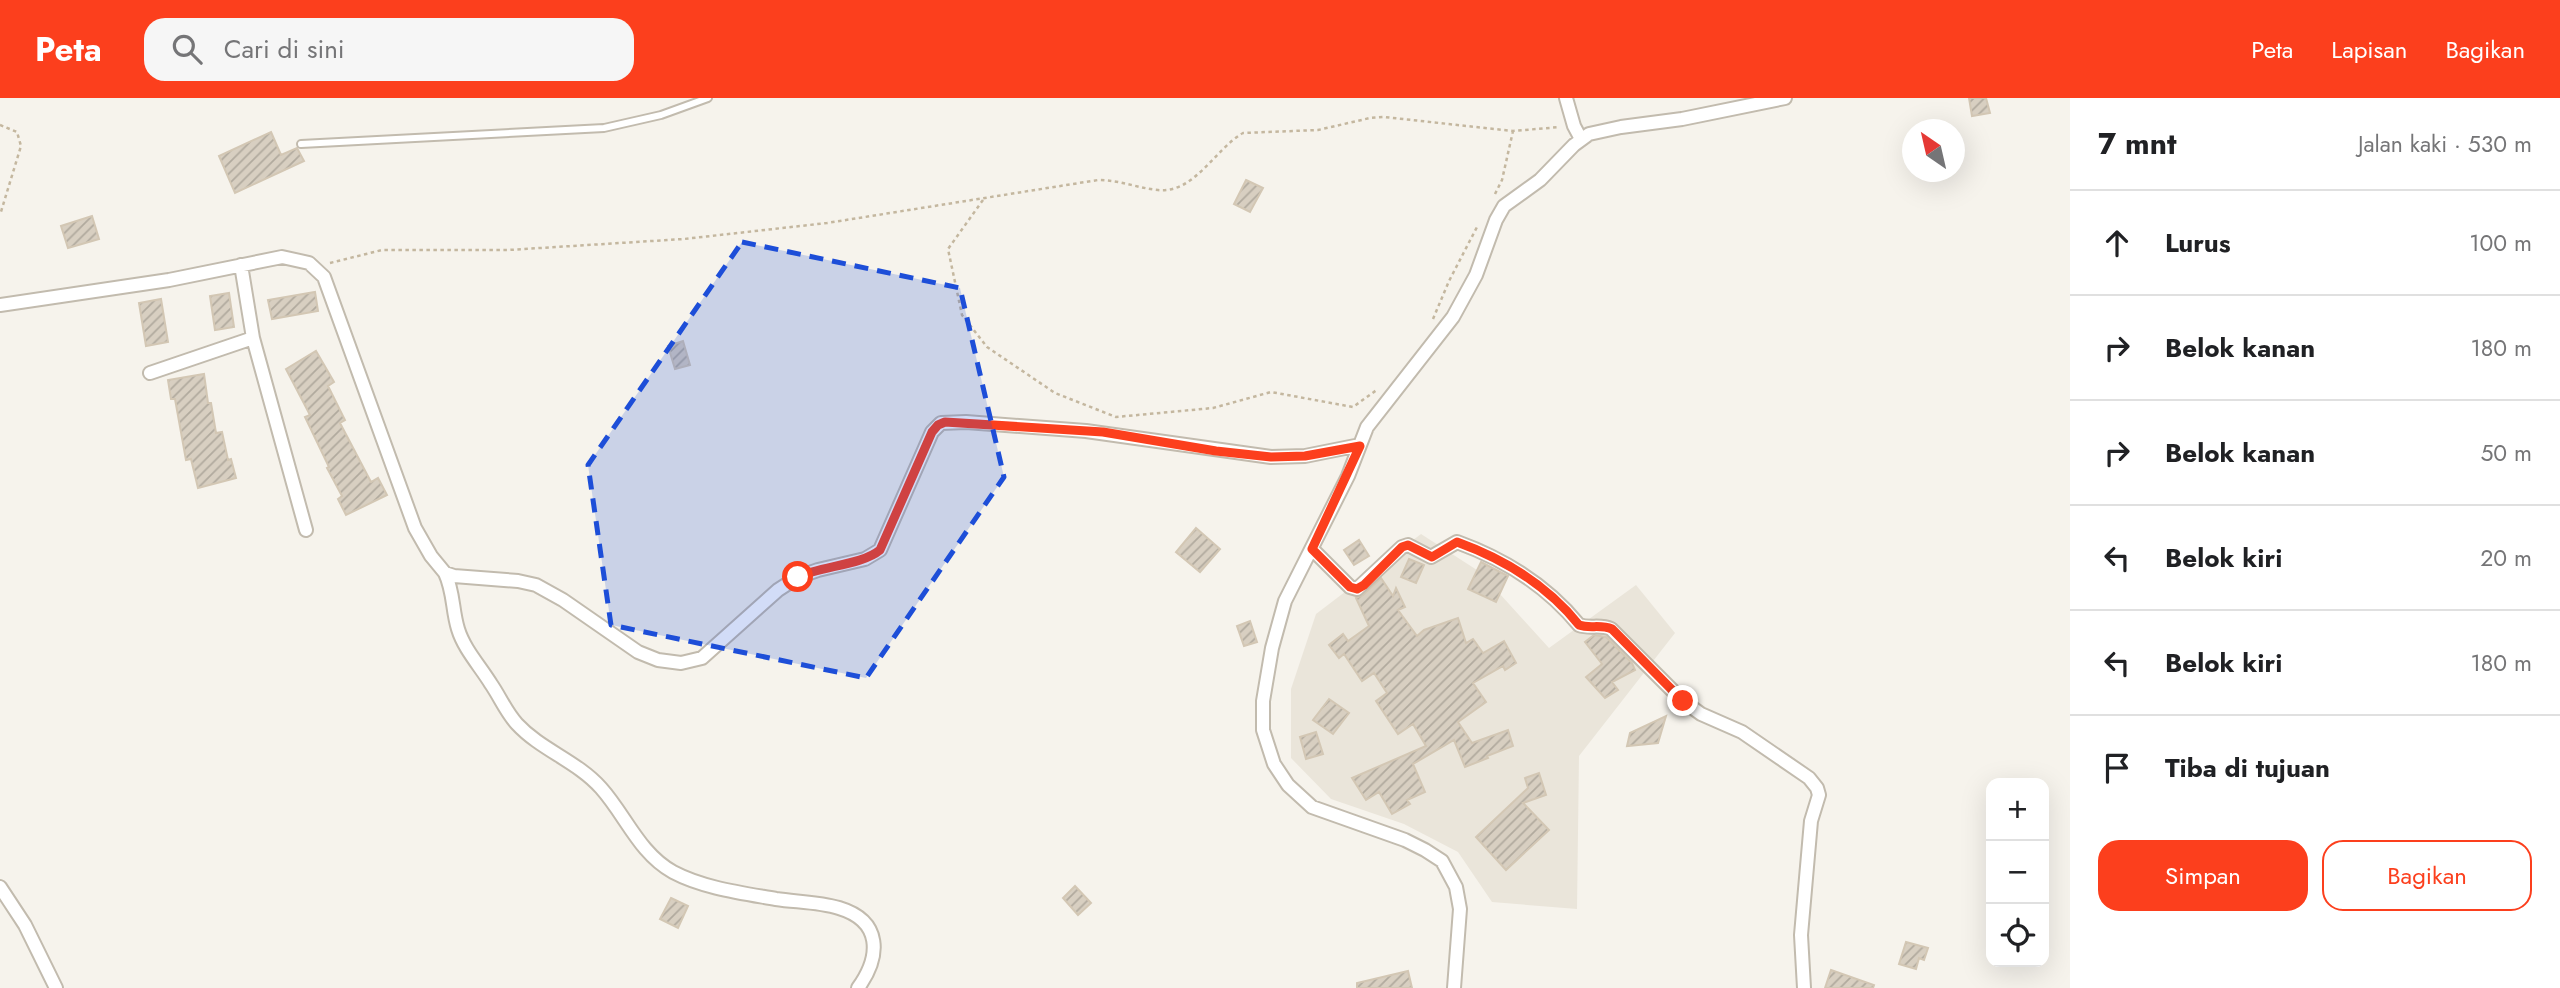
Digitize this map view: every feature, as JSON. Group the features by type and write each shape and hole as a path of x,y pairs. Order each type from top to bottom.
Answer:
{"street":[{"path":"1566,98 1574,126 1581,139"},
{"path":"1454,988 1460,909 1456,887 1441,861 1405,840 1312,807 1281,776 1267,742 1262,719 1272,648 1285,601 1312,549 1367,427 1453,317 1476,275 1496,220 1504,206 1540,180 1581,139 1597,131 1682,119 1785,98"},
{"path":"0,305 142,285 228,270 282,257 309,263 324,277 415,528 451,586 453,611 462,641 516,723 541,744 588,774 604,791 647,850 675,873 723,888 837,908 855,916 873,936 875,944 867,974 858,988"},
{"path":"241,265 253,338 306,530"},
{"path":"150,373 253,338"},
{"path":"445,573 454,576 518,580 536,585 571,605 638,652 658,660 689,662 702,658 778,590 798,577 865,559 880,550 932,432 941,423 966,422 1086,430 1271,457 1305,456 1360,446"},
{"path":"1312,549 1350,587 1357,589 1402,547 1408,545 1432,557 1457,542 1473,548 1511,567 1545,589 1579,625 1604,625 1612,629 1683,701 1701,714 1742,732 1810,778 1819,795 1811,821 1801,935 1804,988"},
{"path":"0,887 26,925 56,988"}],"lane":[{"path":"301,144 604,128 661,115 708,98"}],"path":[{"path":"314,267 382,250 508,250 684,239 827,223 1098,180 1117,180 1169,190 1184,185 1197,175 1232,139 1242,133 1318,131 1370,117 1513,131 1574,126"},
{"path":"0,125 17,132 21,146 0,215"},
{"path":"1491,201 1502,180 1513,131"},
{"path":"983,200 948,249 961,315 987,347 1055,393 1115,417 1213,408 1271,392 1353,407 1383,385"},
{"path":"1430,328 1449,281 1480,222"}],"highlighted area":[{"path":"742,242 960,288 1004,477 866,678 611,625 588,465"}],"shaded area":[{"path":"1421,534 1480,572 1549,648 1636,585 1675,633 1579,756 1577,909 1492,902 1458,852 1404,824 1331,799 1291,758 1291,689 1316,614"}],"building":[{"path":"1969,98 1986,98 1990,113 1972,116"},
{"path":"271,132 281,155 297,148 304,161 235,193 219,156"},
{"path":"1246,180 1263,188 1250,212 1234,204"},
{"path":"92,216 99,239 68,248 61,226"},
{"path":"315,292 318,311 272,319 268,300"},
{"path":"229,293 234,327 215,330 210,296"},
{"path":"161,299 168,342 146,346 139,303"},
{"path":"683,341 690,365 675,369 668,346"},
{"path":"316,351 334,382 328,386 345,420 340,423 371,482 378,478 387,495 346,515 338,499 342,496 305,417 310,415 286,369"},
{"path":"204,374 216,433 222,432 228,460 231,459 236,478 198,488 191,459 186,460 175,399 171,399 168,380"},
{"path":"1196,528 1220,549 1200,572 1176,552"},
{"path":"1359,540 1369,556 1354,565 1344,550"},
{"path":"1409,559 1424,565 1416,583 1401,577"},
{"path":"1481,562 1508,576 1496,602 1468,589"},
{"path":"1381,578 1393,596 1396,588 1405,607 1398,610 1417,636 1424,630 1458,618 1466,643 1473,639 1483,653 1504,641 1516,663 1505,670 1503,666 1473,683 1486,702 1458,722 1472,743 1508,730 1513,746 1465,767 1454,740 1413,764 1425,792 1407,800 1410,804 1392,814 1379,792 1366,800 1352,778 1426,746 1413,724 1398,734 1376,701 1387,693 1374,673 1362,681 1344,654 1339,658 1329,645 1343,634 1348,641 1369,626 1356,598"},
{"path":"1250,621 1257,642 1244,646 1237,626"},
{"path":"1594,635 1606,637 1632,663 1635,670 1612,682 1618,690 1605,698 1586,677 1602,664 1585,642"},
{"path":"1329,699 1349,713 1333,734 1313,720"},
{"path":"1666,716 1658,743 1627,746 1630,733"},
{"path":"1316,732 1323,754 1306,759 1300,737"},
{"path":"1539,773 1546,795 1523,803 1549,830 1506,870 1476,837 1528,788 1525,778"},
{"path":"1075,886 1091,903 1078,915 1063,898"},
{"path":"671,898 688,906 678,928 660,919"},
{"path":"1906,942 1928,948 1924,960 1919,958 1916,969 1899,964"},
{"path":"1831,970 1874,985 1873,988 1825,988"},
{"path":"1408,971 1412,988 1357,988 1357,983"}],"route":[{"path":"798,577 865,559 880,550 932,432 945,422 1103,432 1216,451 1271,457 1305,456 1360,446 1312,549 1350,587 1357,589 1364,585 1402,547 1408,545 1432,557 1457,542 1511,567 1545,589 1579,625 1604,625 1612,629 1683,701"}]}
